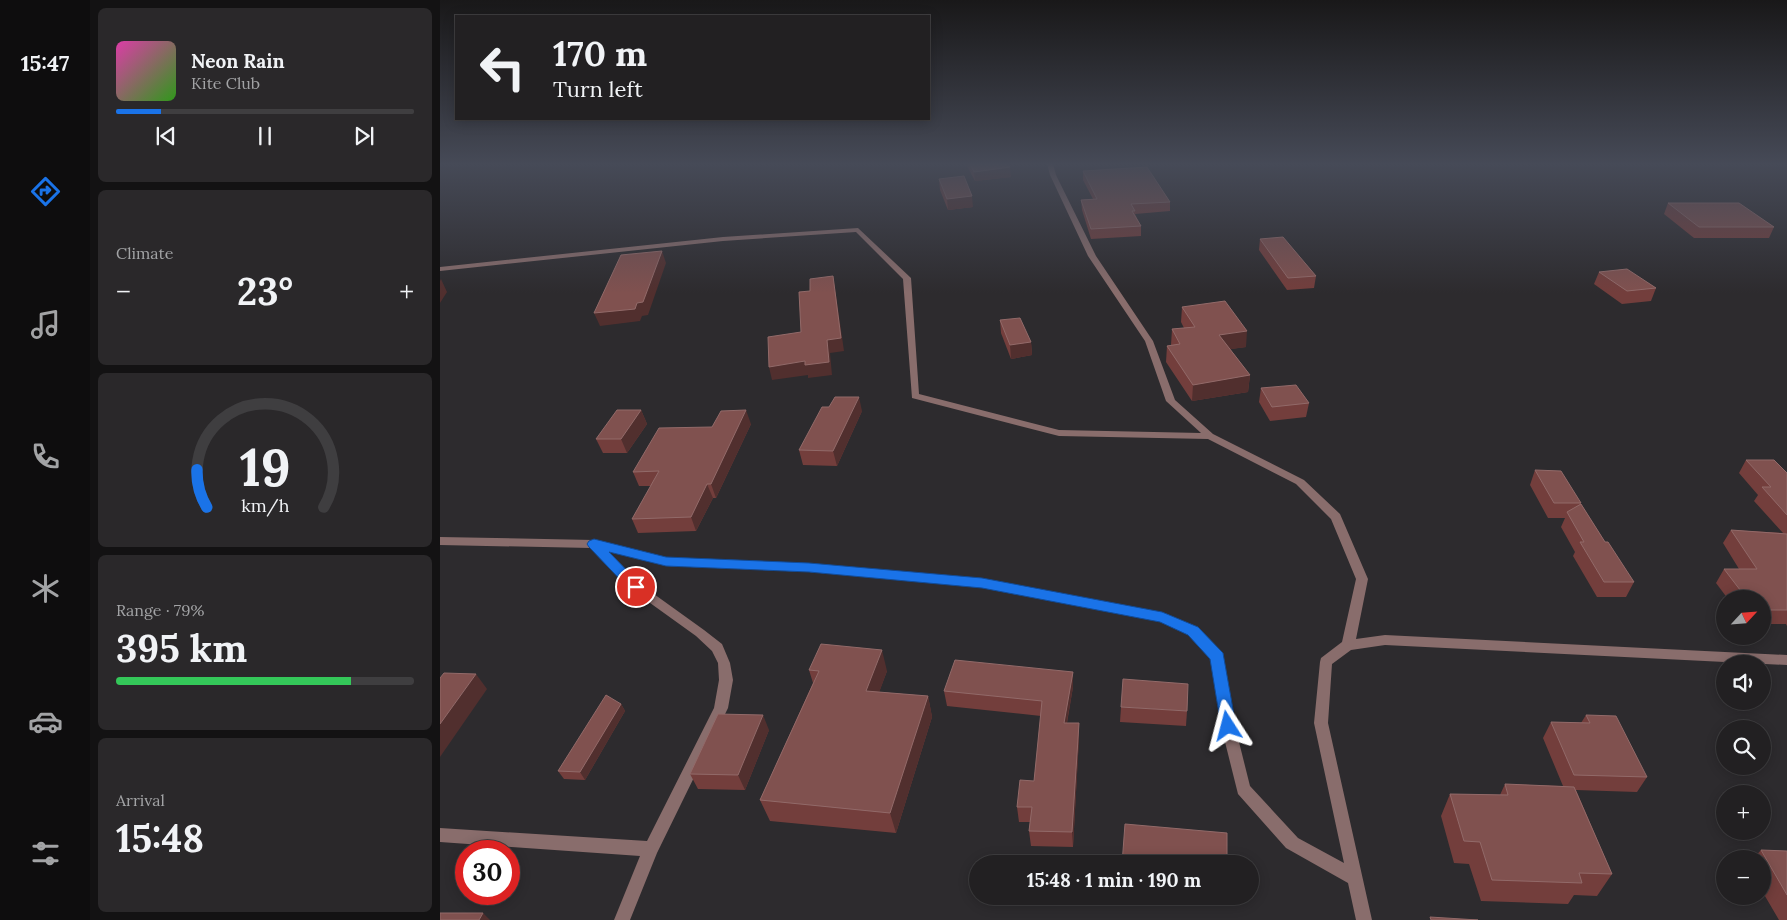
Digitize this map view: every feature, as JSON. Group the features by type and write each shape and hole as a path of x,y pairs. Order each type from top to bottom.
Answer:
{"street":[{"path":"1068,207 1092,256 1149,340 1171,401 1210,436 1300,482 1336,518 1362,579 1348,645"},
{"path":"440,269 723,239 858,230 907,278 915,396 1059,433 1210,436"},
{"path":"440,541 594,544 666,562 809,568 982,583 1162,617 1193,631 1218,657 1228,726 1243,789 1292,843 1356,879"},
{"path":"594,544 636,587 717,648 724,663 726,680 721,708 651,849 622,920"},
{"path":"1364,920 1321,723 1326,662 1348,645 1385,640 1599,649 1787,660"},
{"path":"440,835 651,849"}],"building":[{"path":"1083,207 1133,207 1135,211 1132,211 1141,226 1091,229"},
{"path":"1673,207 1745,207 1774,227 1699,227"},
{"path":"1283,237 1316,276 1288,278 1260,239"},
{"path":"662,251 643,302 637,303 635,309 594,313 621,255"},
{"path":"1627,269 1656,288 1627,291 1599,272"},
{"path":"833,276 841,338 827,340 829,362 805,365 805,361 769,367 768,337 801,332 799,292 810,291 810,279"},
{"path":"1225,301 1247,331 1219,335 1250,375 1193,385 1167,346 1180,344 1172,329 1195,327 1182,307"},
{"path":"1020,318 1031,342 1010,345 1000,320"},
{"path":"1296,385 1309,403 1272,407 1261,388"},
{"path":"835,397 859,397 833,451 799,450 822,407 829,407"},
{"path":"617,410 641,410 621,439 596,439"},
{"path":"746,410 711,484 707,484 691,517 632,519 659,471 633,472 659,428 712,427 721,411"},
{"path":"1746,460 1774,460 1787,473 1787,515 1762,487 1771,487"},
{"path":"1535,470 1561,471 1581,503 1554,503"},
{"path":"1581,504 1605,542 1608,542 1634,582 1604,582 1580,542 1584,542 1567,512"},
{"path":"1731,530 1787,534 1787,610 1771,610 1771,590 1740,590 1724,569 1757,569"},
{"path":"821,644 882,650 866,691 928,696 890,813 760,800 819,671 809,670"},
{"path":"955,660 1073,672 1064,723 1079,723 1072,832 1029,831 1032,807 1017,807 1020,780 1034,781 1042,701 944,691"},
{"path":"444,673 476,674 440,724 440,678"},
{"path":"1123,679 1188,684 1187,711 1121,707"},
{"path":"606,695 621,704 580,772 558,771"},
{"path":"718,714 763,715 738,775 690,774"},
{"path":"1586,715 1616,716 1647,777 1574,775 1551,722 1590,723"},
{"path":"1505,784 1574,787 1612,874 1579,873 1582,883 1492,880 1480,842 1464,841 1450,794 1508,795"},
{"path":"1125,824 1227,833 1227,855 1123,855"},
{"path":"1771,850 1787,851 1787,895 1771,867"},
{"path":"440,913 483,913 479,920 440,920"},
{"path":"1430,917 1478,920 1431,920"}],"route":[{"path":"636,587 594,544 666,562 809,568 982,583 1162,617 1193,631 1218,657 1228,726"}]}
